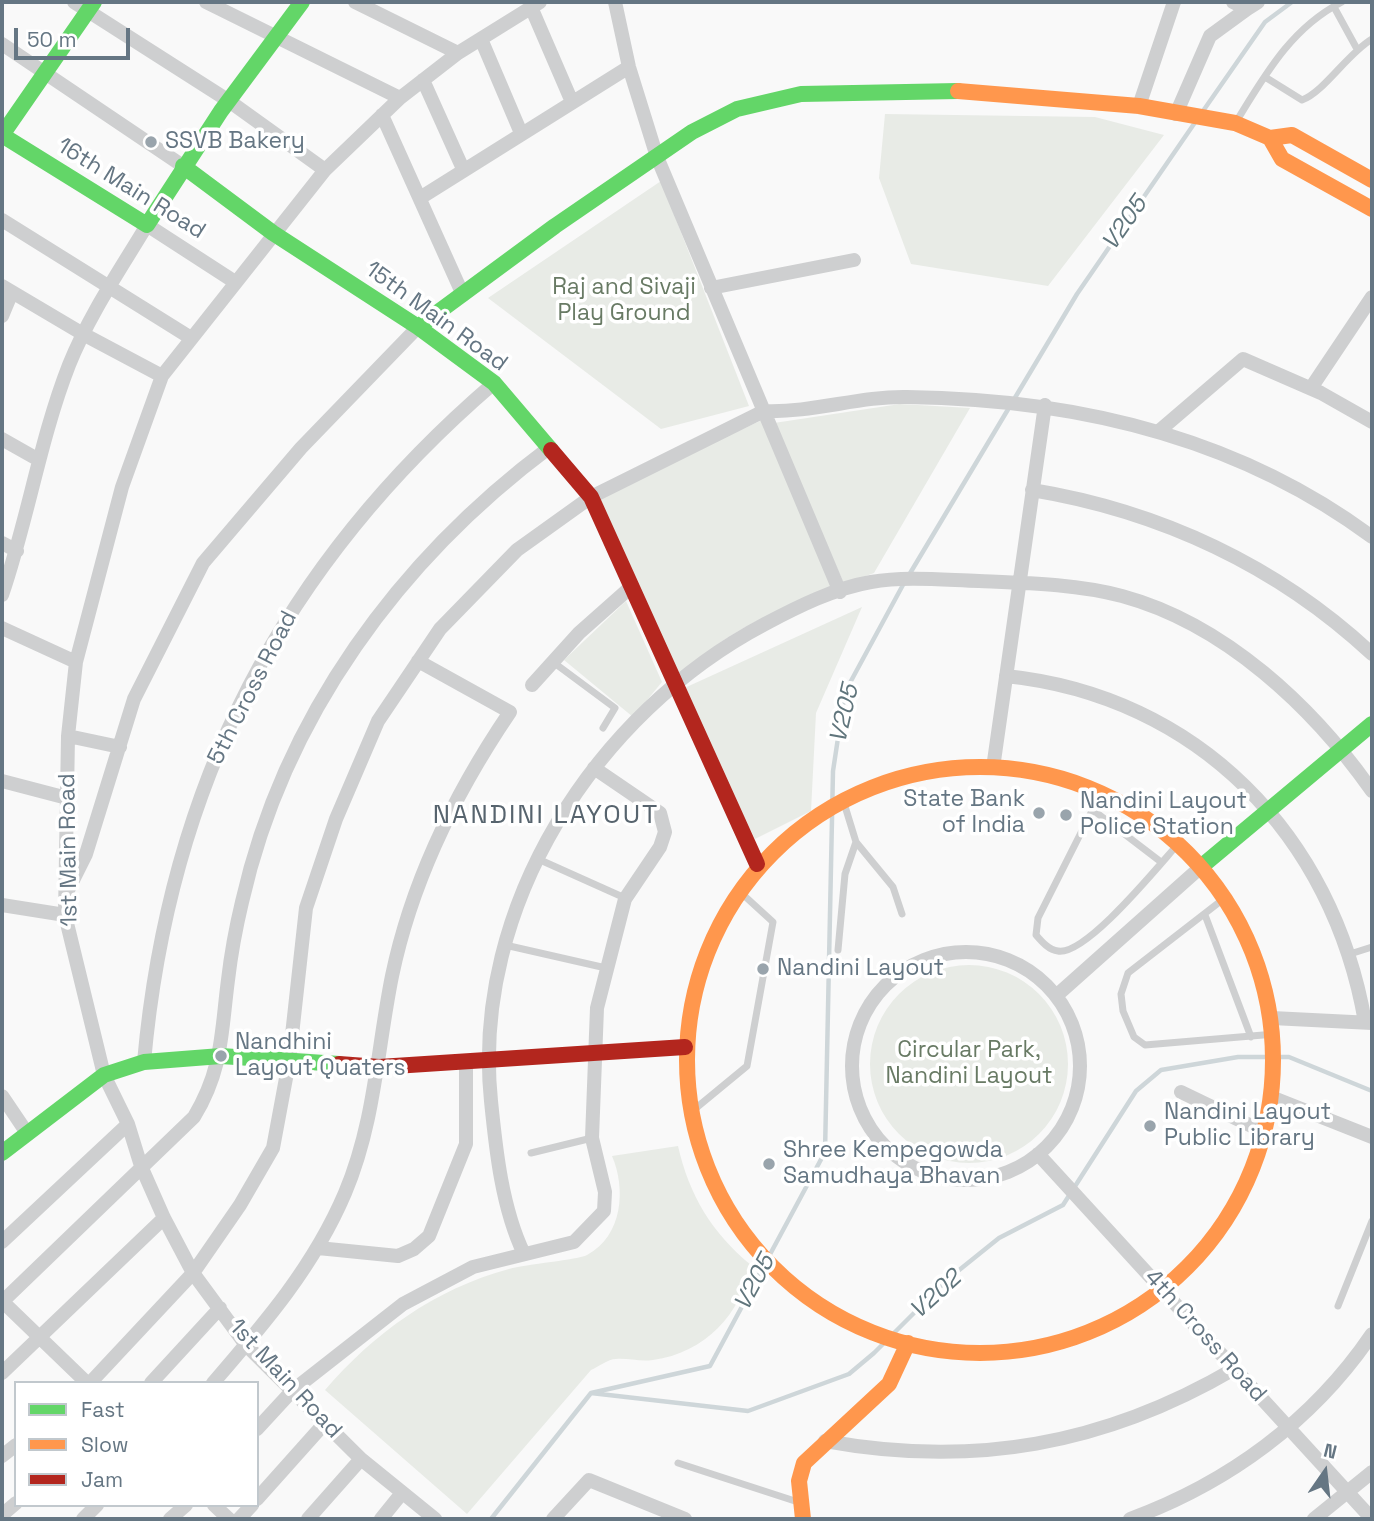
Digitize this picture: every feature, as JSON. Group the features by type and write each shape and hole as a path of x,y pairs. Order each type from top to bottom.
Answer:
{"street":[{"path":"206,2 400,98"},
{"path":"2,595 17,551 39,460 82,334 183,166 274,36 302,2"},
{"path":"355,2 457,53"},
{"path":"615,2 629,67 657,157 839,592"},
{"path":"1139,106 1174,2"},
{"path":"1233,2 1253,5"},
{"path":"536,4 572,102"},
{"name":"1st Main Road","path":"435,1519 361,1459 246,1345 194,1273 164,1218 141,1166 128,1124 104,1075 65,915 68,736 76,662 122,487 162,376 325,170 400,98 457,53 536,4"},
{"path":"2,135 43,75 85,5 229,101 325,170"},
{"path":"1191,116 1210,36 1253,5"},
{"path":"481,39 521,133"},
{"name":"15th Main Road","path":"2,44 43,75 151,142 273,233 418,327 494,383 591,497 757,864"},
{"path":"420,198 629,67"},
{"path":"423,80 463,169"},
{"path":"66,894 86,854 134,699 203,563 300,448 418,327 692,132 737,108 801,94 983,91 1139,106 1235,123 1270,138 1292,135 1372,180"},
{"path":"382,115 463,295"},
{"name":"16th Main Road","path":"2,135 235,282"},
{"path":"1270,138 1282,159 1372,209"},
{"path":"2,220 191,338"},
{"path":"711,288 854,260"},
{"path":"2,316 5,293 162,376"},
{"path":"1311,388 1372,297"},
{"path":"1159,431 1243,359 1311,388 1372,422"},
{"name":"5th Cross Road","path":"144,1062 155,970 174,879 202,791 239,706 283,625 356,522 425,445 494,383"},
{"path":"91,1381 194,1273 240,1205 273,1148 289,1062 306,908 336,819 377,721 440,629 517,550 591,497 764,411 794,412 904,397 1045,405 1159,431 1268,474 1372,537"},
{"path":"993,768 1045,405"},
{"path":"2,439 39,460"},
{"path":"87,1381 4,1308 141,1166 194,1116 204,1100 221,1056 228,976 243,898 266,821 314,712 356,644 413,571 488,496 550,447"},
{"path":"1032,490 1130,512 1222,549 1297,593 1372,654"},
{"path":"2,543 17,551"},
{"path":"524,1254 513,1229 494,1137 486,1060 495,988 505,945 538,859 557,823 594,768 645,711 696,667 751,631 839,592 870,582 913,579 1020,582 1108,593 1167,613 1199,630 1257,669 1310,715 1372,791"},
{"path":"532,685 552,661 632,586"},
{"path":"2,628 76,662"},
{"path":"215,1381 285,1298 318,1248 357,1162 379,1067 393,974 420,879 451,808 510,712 418,661"},
{"path":"1006,676 1086,691 1144,714 1222,764 1269,810 1318,881 1350,954 1368,1023 1272,1018"},
{"path":"1056,996 1202,866 1372,724"},
{"path":"68,736 120,747"},
{"path":"259,1427 292,1391 403,1304 473,1267 574,1242 604,1211 604,1192 592,1138 593,1054 597,1008 625,899 660,848 665,832 660,813 594,768"},
{"path":"993,768 1044,775 1101,793 1139,813 1179,843 1202,866 1226,897 1253,947 1272,1018 1275,1069 1262,1132 1250,1166 1227,1212 1198,1254 1163,1291 1110,1328 1049,1351 978,1357 903,1342 782,1273 762,1253 729,1211 716,1188 705,1164 690,1113 685,1047 689,1007 701,961 721,917 757,864 820,813 916,776 993,768"},
{"path":"2,781 66,798"},
{"path":"2,905 65,915"},
{"path":"955,952 990,954 1023,967 1056,996 1068,1015 1079,1045 1080,1077 1072,1109 1056,1136 1038,1154 1002,1174 967,1180 932,1175 901,1160 875,1136 858,1105 851,1071 855,1037 868,1005 891,978 921,960 955,952"},
{"path":"2,1153 104,1075 144,1062 221,1056 379,1067 685,1047"},
{"path":"318,1248 398,1256 414,1249 429,1236 466,1144 466,1062"},
{"path":"1181,1092 1262,1132"},
{"path":"2,1096 27,1133"},
{"path":"1271,1097 1372,1137"},
{"path":"2,1242 128,1124"},
{"name":"4th Cross Road","path":"1038,1154 1372,1519"},
{"path":"2,1373 164,1218"},
{"path":"153,1381 220,1308"},
{"path":"1130,1519 1213,1482 1289,1429 1341,1376 1372,1334"},
{"path":"805,1514 799,1481 804,1463 889,1384 903,1342"},
{"path":"825,1441 924,1453 1024,1447 1119,1424 1179,1399 1234,1369"},
{"path":"259,1497 324,1424"},
{"path":"308,1519 361,1459"},
{"path":"1314,1519 1372,1472"},
{"path":"553,1519 589,1480 685,1519"},
{"path":"381,1519 402,1493"},
{"path":"170,1519 184,1507"},
{"path":"216,1507 229,1519"}],"lane":[{"path":"1235,123 1285,47 1309,22 1342,2"},
{"path":"1334,7 1357,49"},
{"path":"1265,76 1302,100 1308,98 1357,49 1372,40"},
{"path":"552,661 615,708 603,728"},
{"path":"1101,793 1038,918 1037,935 1046,946 1059,952 1075,947 1102,926 1179,843"},
{"path":"844,803 856,842 892,887 902,914"},
{"path":"1093,810 1161,862"},
{"path":"838,950 845,874 856,842"},
{"path":"538,859 625,899"},
{"path":"690,1113 747,1066 773,922 738,890"},
{"path":"1226,897 1128,973 1121,994 1123,1012 1134,1037 1145,1045 1251,1037 1275,1040"},
{"path":"1205,915 1251,1037"},
{"path":"505,945 607,968"},
{"path":"1350,954 1372,947"},
{"path":"531,1153 592,1138"},
{"path":"1338,1306 1372,1221"},
{"path":"678,1463 805,1514"}],"green space":[{"path":"885,114 1095,117 1164,135 1048,286 911,264 879,178"},
{"name":"Raj and Sivaji Play Ground","path":"661,181 749,406 661,429 488,298"},
{"path":"900,404 970,408 874,573 844,584 774,423"},
{"path":"762,420 833,592 787,607 746,627 708,651 672,683 597,497"},
{"path":"626,601 662,682 633,717 564,660"},
{"path":"862,607 816,713 811,811 755,839 680,690"},
{"name":"Circular Park, Nandini Layout","path":"969,965 988,966 1007,972 1024,981 1039,994 1052,1009 1061,1026 1067,1045 1067,1083 1061,1102 1052,1119 1039,1134 1024,1147 1007,1156 988,1162 969,1163 950,1162 931,1156 914,1147 899,1134 886,1119 877,1102 871,1083 870,1064 871,1045 877,1026 886,1009 899,994 914,981 931,972 950,966"},
{"path":"678,1146 689,1181 704,1212 725,1240 751,1265 739,1300 718,1328 689,1349 653,1360 613,1359 591,1370 467,1514 325,1390 385,1332 431,1301 456,1288 509,1269 573,1259 587,1255 599,1247 614,1224 620,1196 612,1156"}],"waterway":[{"name":"V205","path":"1203,111 1265,22 1292,2"},
{"name":"V205","path":"909,575 1077,294 1196,121"},
{"name":"V205","path":"591,1393 710,1366 825,1152 833,771 845,692 904,583"},
{"name":"V202","path":"491,1519 591,1393 748,1411 849,1374 874,1353 948,1279 999,1238 1063,1205 1136,1091 1161,1070 1238,1057 1289,1057 1372,1091"}],"traffic: fast":[{"path":"2,135 94,2"},
{"path":"2,135 147,225 221,111 302,2"},
{"path":"418,327 555,226 692,132 737,109 801,94 958,91"},
{"path":"183,166 273,233 418,327 494,383 551,450"},
{"path":"1202,866 1372,724"},
{"path":"2,1153 104,1075 144,1062 221,1056 339,1064"}],"traffic: slow":[{"path":"958,91 1139,106 1235,123 1270,138 1292,135 1372,180"},
{"path":"1270,138 1282,159 1372,209"},
{"path":"980,767 1037,772 1092,789 1143,816 1187,853 1224,897 1251,948 1268,1003 1273,1060 1268,1117 1251,1172 1224,1223 1187,1267 1143,1304 1092,1331 1037,1348 980,1353 923,1348 868,1331 817,1304 773,1267 736,1223 709,1172 692,1117 687,1060 692,1003 709,948 736,897 773,853 817,816 868,789 923,772 980,767"},
{"path":"803,1519 799,1481 804,1463 889,1384 908,1343"}],"traffic: jam":[{"path":"551,450 591,497 757,864"},
{"path":"339,1064 379,1067 685,1047"}],"place":[{"name":"SSVB Bakery","path":"151,142"},
{"name":"State Bank of India","path":"1039,813"},
{"name":"Nandini Layout Police Station","path":"1066,815"},
{"name":"Nandini Layout","path":"763,969"},
{"name":"Nandhini Layout Quaters","path":"221,1056"},
{"name":"Nandini Layout Public Library","path":"1150,1126"},
{"name":"Shree Kempegowda Samudhaya Bhavan","path":"769,1164"}],"district":[{"name":"NANDINI LAYOUT","path":"546,816"}]}
